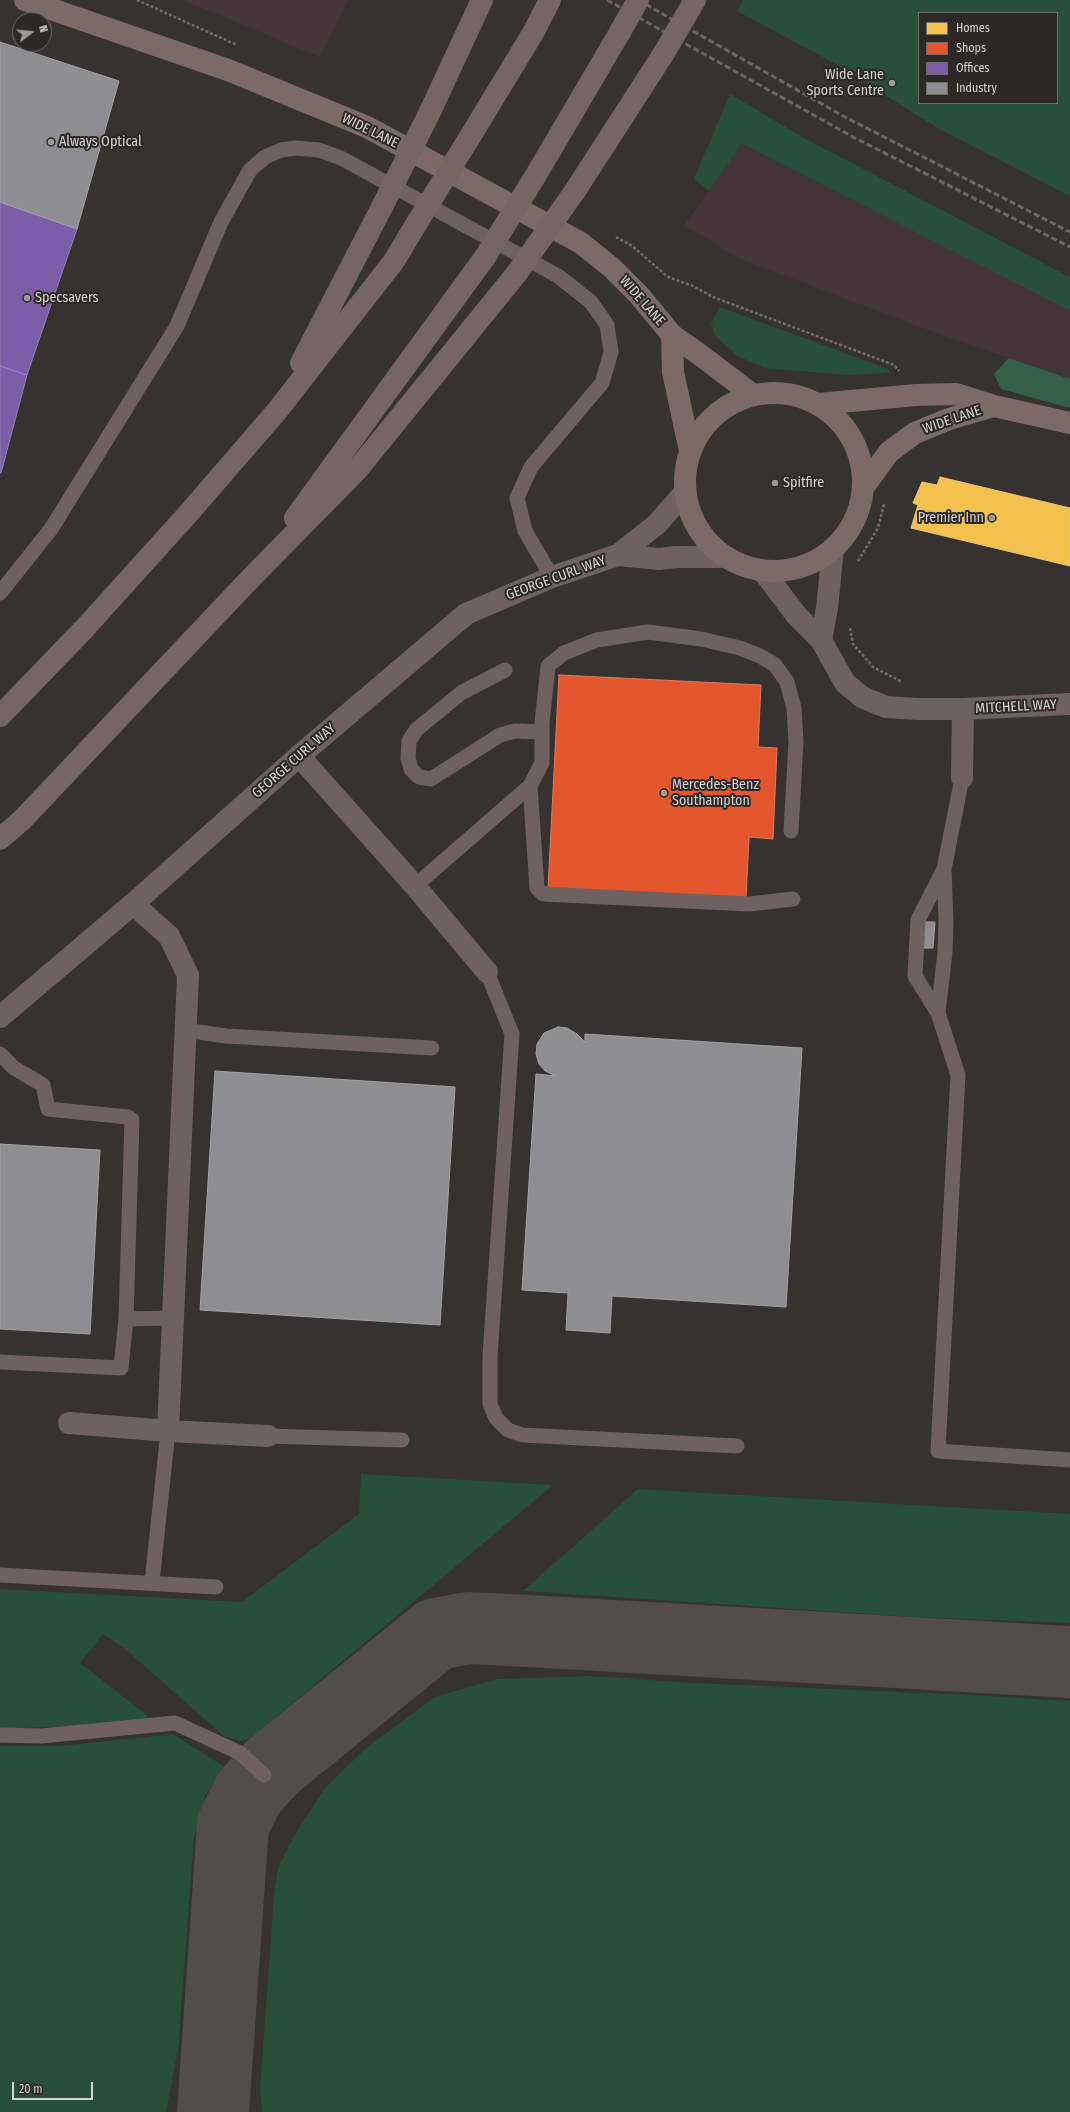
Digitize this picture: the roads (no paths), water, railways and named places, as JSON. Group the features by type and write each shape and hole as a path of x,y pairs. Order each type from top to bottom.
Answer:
{"highway":[{"path":"277,410 428,116 482,0"},
{"path":"0,716 135,572 277,410 394,261 533,33 550,0"},
{"path":"250,579 485,257 536,175 638,0"},
{"path":"0,839 22,820 250,579 357,470 517,273 575,191 664,53 695,0"}],"street":[{"name":"WIDE LANE","path":"25,0 48,3 221,67 367,127 581,243 612,268 639,295 672,335 753,395"},
{"name":"WIDE LANE","path":"672,335 673,372 690,451"},
{"path":"782,393 797,395 818,404 838,419 852,440 861,463 863,488 858,511 848,532 833,549 812,563 794,568 763,571 737,564 714,549 700,533 690,513 685,492 685,471 690,451 704,425 726,406 753,395 782,393"},
{"name":"WIDE LANE","path":"818,404 916,394 956,394 994,406 1070,423"},
{"name":"WIDE LANE","path":"863,488 889,452 915,433 949,419 994,406"},
{"name":"GEORGE CURL WAY","path":"0,1017 133,904 299,756 466,614 552,577 618,555 657,524 685,492"},
{"path":"821,640 827,608 833,549"},
{"name":"GEORGE CURL WAY","path":"618,555 659,559 676,557 725,557"},
{"name":"MITCHELL WAY","path":"763,571 797,616 821,640 845,682 862,697 886,707 963,709 1070,704"},
{"name":"MITCHELL WAY","path":"962,778 963,709"},
{"path":"299,756 415,886 487,972"},
{"path":"133,904 169,936 188,975 168,1430"},
{"path":"69,1423 268,1436"}],"lane":[{"path":"0,593 51,529 177,326 221,222 250,170 265,157 281,150 295,148 320,150 341,158 558,276 591,302 607,325 611,352 602,383 531,467 517,498 525,531 552,577"},
{"path":"415,886 530,786 542,763 542,732 548,666 564,653 597,640 648,632 701,639 760,656 774,665 787,682 794,708 796,742 791,831"},
{"path":"505,670 461,693 416,730 409,741 408,758 412,768 419,777 431,779 469,753 500,735 515,731 542,732"},
{"path":"938,1013 946,944 944,869 962,778"},
{"path":"530,786 537,888 543,894 749,904 793,899"},
{"path":"944,869 918,920 915,976 938,1013 958,1075 938,1451 1070,1460"},
{"path":"487,972 512,1034 490,1356 490,1404 496,1418 508,1430 522,1435 737,1446"},
{"path":"185,1030 226,1036 432,1048"},
{"path":"0,1054 14,1068 43,1084 48,1108 128,1117 132,1120 126,1319 121,1368 0,1362"},
{"path":"126,1319 173,1318"},
{"path":"152,1582 168,1430"},
{"path":"268,1436 402,1440"},
{"path":"0,1575 152,1582 216,1587"},
{"path":"0,1735 41,1736 175,1723 240,1753 264,1775"}],"railway":[{"path":"607,0 853,137 1070,247"},
{"path":"638,0 845,117 1070,232"}],"place":[{"name":"Wide Lane Sports Centre","path":"892,83"},
{"name":"Always Optical","path":"51,142"},
{"name":"Specsavers","path":"27,298"},
{"name":"Spitfire","path":"775,483"},
{"name":"Premier Inn","path":"992,518"},
{"name":"Mercedes-Benz Southampton","path":"664,793"}]}
